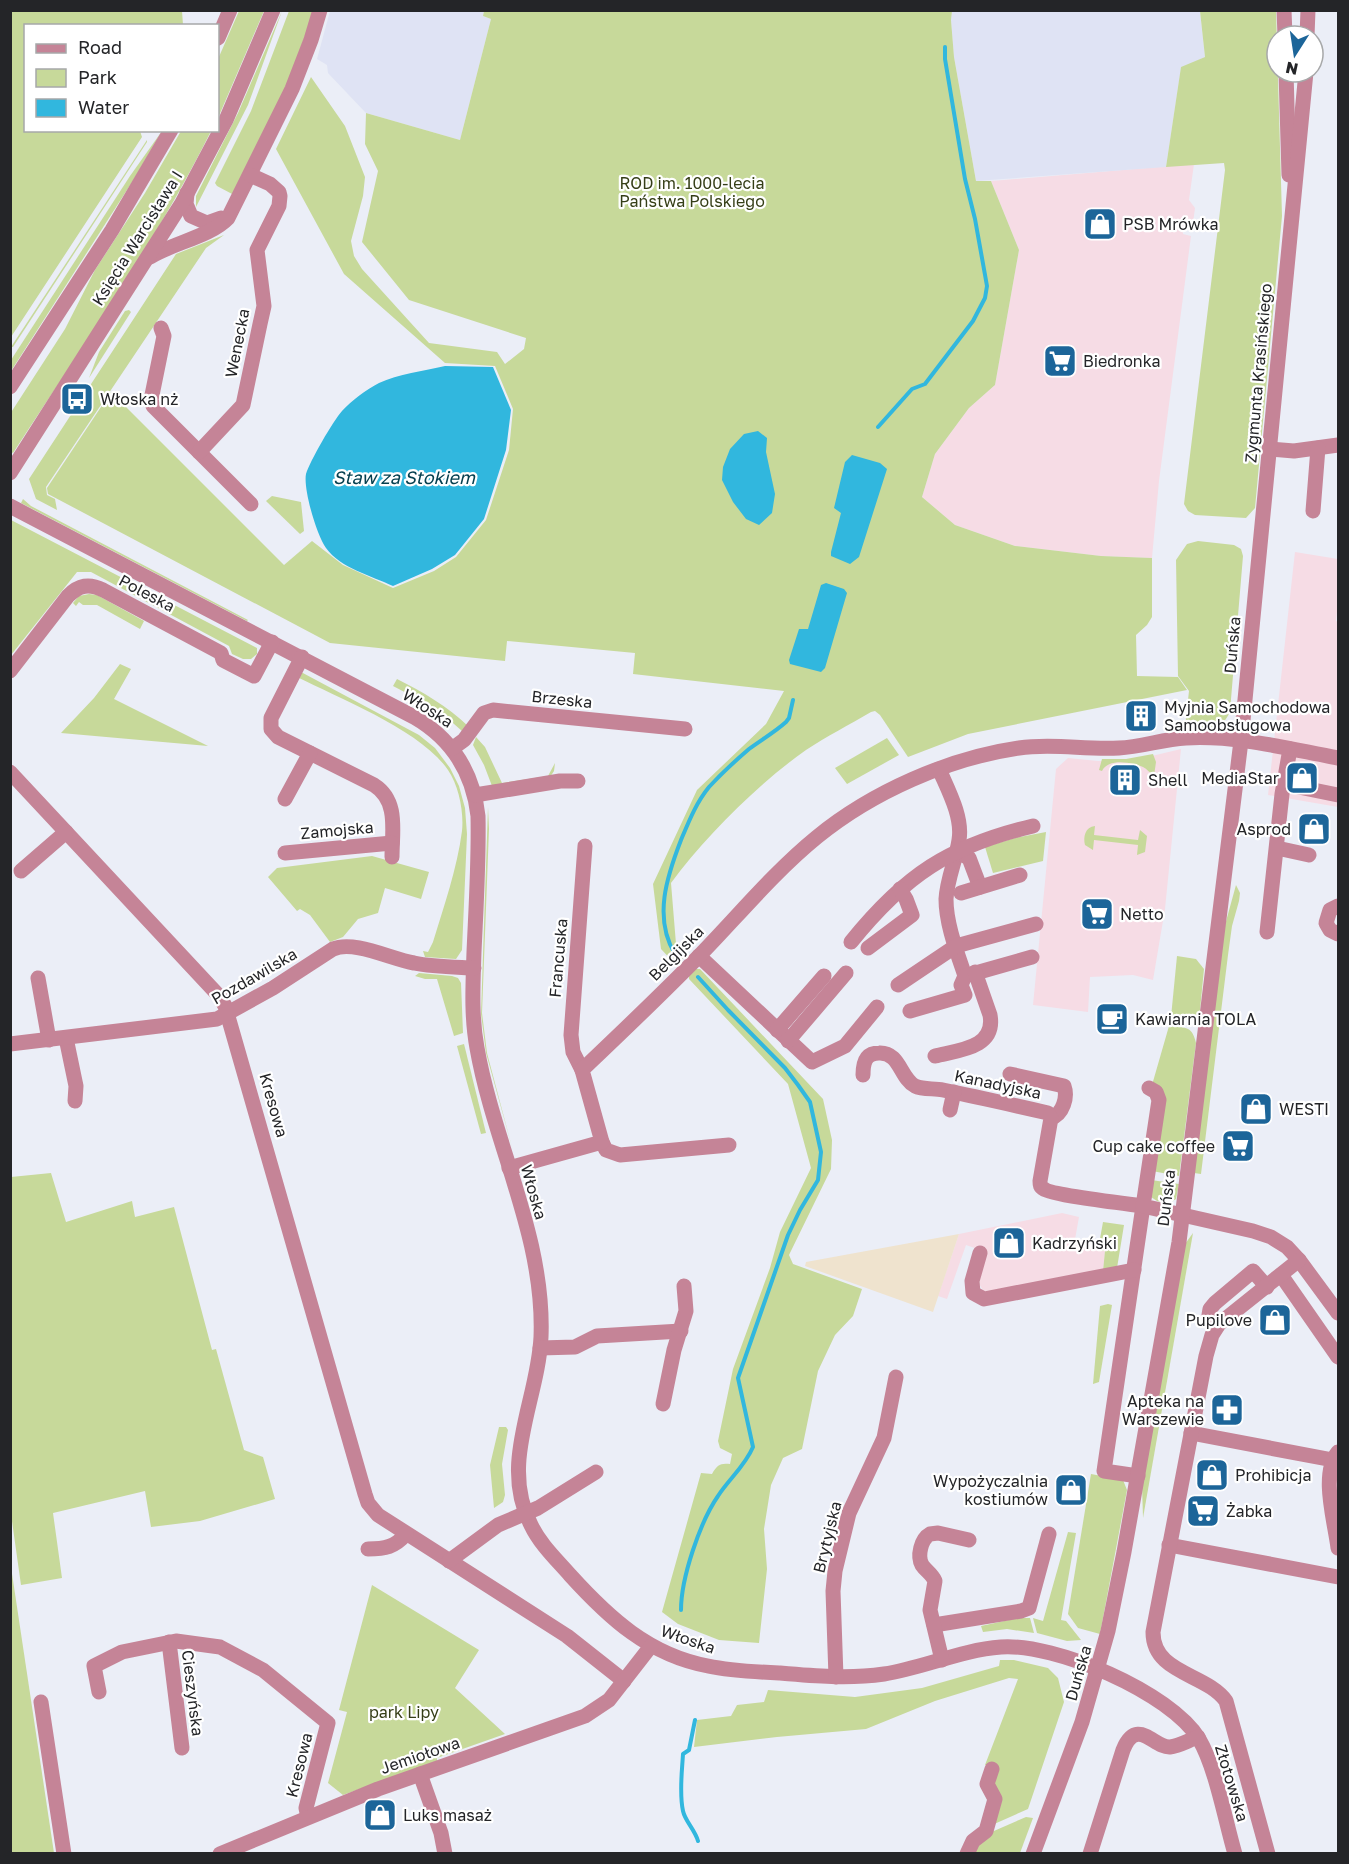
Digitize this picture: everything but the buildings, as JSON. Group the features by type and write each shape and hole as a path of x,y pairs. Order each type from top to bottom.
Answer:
{"street":[{"path":"219,36 230,10"},
{"name":"Księcia Warcisława I","path":"10,473 188,193 235,101 273,10"},
{"path":"148,259 161,250 218,226 228,218 295,83 320,10"},
{"name":"Zygmunta Krasińskiego","path":"1286,84 1291,217"},
{"name":"Zygmunta Krasińskiego","path":"1261,533 1305,84"},
{"name":"Księcia Warcisława I","path":"10,387 112,230 170,132"},
{"name":"Wenecka","path":"198,452 243,405 264,306 257,250 280,201 279,192 250,175"},
{"path":"188,193 188,211 194,218 207,223 221,218 236,204"},
{"path":"161,328 164,336 151,400 153,406 251,504"},
{"path":"1269,449 1286,451 1338,445"},
{"path":"1313,511 1318,448"},
{"name":"Włoska","path":"10,506 302,657 424,723 453,748 467,772 475,795 479,838 473,1015 477,1050 536,1267 541,1313 540,1348 535,1385 518,1456 518,1482 525,1514 544,1546 597,1604 620,1625 651,1646 679,1658 707,1666 836,1677 884,1674 999,1647 1021,1647 1051,1653 1098,1670"},
{"name":"Duńska","path":"1033,1854 1068,1765 1098,1670 1115,1597 1138,1476 1183,1215 1241,741 1261,533"},
{"name":"Poleska","path":"10,671 68,596 78,587 83,586 98,587 221,653 223,660 254,676 272,642"},
{"name":"Zamojska","path":"285,853 392,850 392,811 384,794 374,785 273,733 270,725 271,718 302,657"},
{"name":"Brzeska","path":"453,748 464,740 484,713 493,710 685,729"},
{"name":"Belgijska","path":"582,1070 699,956 769,881 817,837 871,801 939,769 970,759 1028,747 1117,748 1190,737 1221,738 1338,758"},
{"path":"1267,932 1290,749"},
{"path":"285,799 310,753"},
{"path":"935,1056 979,1044 988,1035 991,1022 990,1015 956,946 946,902 957,852 959,827 939,769"},
{"name":"Kresowa","path":"10,772 220,997 229,1014 365,1494 373,1510 380,1517 406,1534"},
{"path":"475,795 560,781 578,781"},
{"path":"1284,784 1338,795"},
{"path":"851,942 874,914 926,868 968,845 1034,826"},
{"path":"21,872 66,832"},
{"name":"Francuska","path":"582,1070 573,1052 570,1035 585,846"},
{"path":"1277,848 1309,855"},
{"path":"957,852 969,858 980,887"},
{"path":"961,893 1020,875"},
{"path":"868,948 912,915 900,889"},
{"path":"1338,906 1330,910 1326,923 1330,930 1338,934"},
{"path":"898,985 956,946 1036,924"},
{"name":"Pozdawilska","path":"10,1044 208,1021 229,1014 341,946 353,947 416,964 474,968"},
{"path":"699,956 812,1062 845,1046 877,1007"},
{"path":"910,1011 965,995 961,985 970,974 1032,957"},
{"path":"788,1041 846,973"},
{"path":"777,1030 824,976"},
{"path":"38,978 49,1040"},
{"path":"66,1038 76,1086 75,1101"},
{"name":"Kanadyjska","path":"863,1075 864,1061 867,1056 881,1052 897,1061 906,1076 916,1086 1048,1113 1051,1118 1040,1181 1041,1188 1064,1194 1143,1206"},
{"path":"582,1070 606,1150 620,1155 729,1146"},
{"path":"1010,1074 1064,1086 1066,1090 1062,1110 1057,1116 1051,1118"},
{"path":"1138,1476 1104,1471 1159,1100 1156,1092 1149,1088"},
{"path":"950,1110 954,1092"},
{"path":"509,1168 602,1142"},
{"path":"1143,1206 1271,1237 1287,1247 1299,1260 1338,1313"},
{"path":"980,1253 972,1286 973,1293 984,1299 1134,1270"},
{"path":"1268,1854 1226,1701 1218,1693 1165,1662 1154,1642 1154,1625 1207,1349 1218,1325 1299,1260"},
{"path":"1281,1275 1338,1357"},
{"path":"663,1404 674,1350 686,1311 684,1286"},
{"path":"540,1348 575,1347 597,1336 681,1331"},
{"name":"Brytyjska","path":"836,1677 833,1591 835,1571 849,1513 884,1438 896,1377"},
{"path":"1191,1433 1336,1456 1330,1485 1337,1524 1338,1548"},
{"path":"449,1561 498,1525 538,1508 596,1472"},
{"path":"942,1660 930,1603 934,1581 921,1563 923,1542 926,1536 934,1533 969,1540"},
{"path":"368,1549 382,1550 391,1547 406,1534 578,1643 624,1681"},
{"path":"934,1625 1029,1608 1049,1534"},
{"path":"1169,1545 1338,1577"},
{"name":"Cieszyńska","path":"99,1692 94,1666 122,1652 176,1641 220,1647 263,1670 328,1723"},
{"name":"Cieszyńska","path":"169,1642 182,1748"},
{"name":"Jemiołowa","path":"220,1854 248,1847 308,1817 420,1774 585,1716 604,1705 651,1646"},
{"name":"Złotowska","path":"1098,1670 1136,1686 1160,1701 1180,1716 1197,1737 1210,1765 1234,1854"},
{"path":"41,1702 64,1854"},
{"name":"Kresowa","path":"308,1817 306,1808 328,1723"},
{"path":"1090,1854 1126,1743 1136,1736 1146,1735 1161,1744 1172,1747 1197,1737"},
{"path":"967,1854 973,1841 986,1831 995,1799 987,1784 992,1769"},
{"path":"420,1774 442,1838 445,1854"}],"shaded area":[{"path":"484,10 483,16 491,19 460,140 366,113 328,73 327,65 317,59 330,11"},
{"path":"952,10 1200,11 1205,57 1181,68 1166,167 976,181 954,57"},
{"path":"1194,164 1189,200 1195,208 1193,223 1184,222 1183,234 1191,236 1159,481 1152,558 1101,556 1015,546 955,525 922,497 935,454 969,408 995,385 1019,250 991,181"},
{"path":"1295,552 1338,559 1336,621 1338,622 1338,807 1268,795"},
{"path":"1181,749 1165,909 1153,980 1133,975 1090,977 1088,1012 1033,1005 1056,769 1068,758 1098,761 1135,760"},
{"path":"1062,1213 1079,1217 1074,1245 1105,1251 1103,1271 985,1293 979,1284 986,1252 966,1245 947,1299 938,1296 959,1234"},
{"path":"959,1234 933,1312 805,1266 806,1262"}],"green space":[{"path":"11,10 182,11 183,24 24,24 24,132 140,132 142,137 11,337"},
{"path":"239,11 264,11 219,116 219,57"},
{"path":"282,11 248,105 196,207 196,196 238,113"},
{"path":"289,11 314,11 289,80 234,195 215,183 251,111"},
{"name":"ROD im. 1000-lecia Państwa Polskiego","path":"484,11 952,11 954,57 976,181 991,181 1019,250 995,385 969,408 935,454 922,497 955,525 1015,546 1101,556 1152,558 1152,617 1136,635 1137,676 1178,677 1187,690 968,734 908,757 880,715 875,711 871,712 806,750 770,778 716,829 671,883 676,944 686,955 676,965 661,949 653,884 697,790 766,724 784,691 633,674 635,653 507,641 505,661 330,643 48,494 47,488 111,392 284,565 312,541 343,565 393,588 434,571 456,557 486,520 509,450 513,409 495,366 445,363 344,274 276,149 311,77 345,126 365,177 363,196 351,241 354,256 362,269 429,343 497,352 505,364 524,349 526,338 409,300 362,242 378,171 365,144 366,113 460,140 491,19 483,16"},
{"path":"1200,11 1276,11 1276,24 1265,24 1265,84 1278,84 1282,216 1255,508 1246,518 1195,515 1188,511 1184,504 1225,170 1224,163 1166,167 1181,67 1205,57"},
{"path":"161,132 134,179 11,371 11,360 130,176"},
{"path":"180,132 210,132 142,255 13,453 11,452 10,414 65,329 95,270 145,193"},
{"path":"147,140 13,347 11,347"},
{"path":"224,235 206,248 46,487 47,495 55,499 57,510 36,499 29,479 176,254"},
{"path":"125,311 131,312 89,378 99,352"},
{"path":"272,496 301,502 304,531 300,534 266,501"},
{"path":"23,499 31,506 248,620 21,503"},
{"path":"11,520 257,648 257,654 251,659 243,659 232,654 229,646 91,572 77,572 11,655"},
{"path":"1198,541 1234,545 1241,549 1243,556 1230,711 1223,722 1217,726 1205,728 1185,727 1189,691 1178,676 1176,560 1187,544"},
{"path":"97,595 144,621 140,629 97,605 83,605 79,602 76,606 73,603 79,596"},
{"path":"120,664 131,669 114,699 208,746 61,733 94,698"},
{"path":"301,672 419,735 435,748 450,768 459,786 465,808 467,834 462,950 456,959 425,957 423,951 428,952 433,942 460,845 461,808 452,776 436,756 419,742 356,705 297,677"},
{"path":"397,679 434,700 468,726 462,731 437,709 393,686"},
{"path":"476,737 485,747 502,783 548,776 555,763 554,771 550,777 492,786 473,745"},
{"path":"887,738 899,755 847,784 835,768"},
{"path":"1153,754 1156,762 1154,776 1143,767 1126,763 1109,764 1102,771 1099,770 1102,759 1126,759"},
{"path":"488,807 482,1013 487,1053 513,1151 486,1053 481,1014"},
{"path":"1095,826 1094,835 1138,840 1140,830 1147,836 1145,852 1137,855 1138,845 1094,840 1093,850 1085,845 1084,839 1087,830"},
{"path":"1046,832 1043,861 993,873 985,847"},
{"path":"372,856 429,872 421,899 385,888 378,913 358,919 343,937 330,942 310,915 300,909 297,911 268,877 277,868"},
{"path":"1236,885 1240,893 1232,926 1201,1174 1194,1173 1225,925"},
{"path":"1177,956 1196,959 1204,969 1200,1010 1192,1021 1171,1017"},
{"path":"696,969 700,969 823,1099 832,1140 831,1169 789,1255 793,1264 862,1289 853,1316 835,1335 818,1371 802,1449 783,1458 771,1485 764,1529 767,1569 759,1643 719,1640 678,1624 662,1612 701,1473 712,1474 719,1465 730,1464 732,1454 720,1448 718,1441 733,1369 770,1268 780,1232 811,1168 788,1084 689,979"},
{"path":"419,973 458,978 461,983 463,1033 454,1036 437,979 415,976"},
{"path":"1169,1026 1187,1028 1196,1043 1179,1176 1152,1171 1152,1085"},
{"path":"464,1044 486,1133 481,1134 457,1046"},
{"path":"51,1173 66,1222 132,1201 135,1217 174,1207 212,1350 216,1349 244,1450 263,1457 275,1499 200,1521 151,1527 145,1491 53,1513 62,1578 21,1585 10,1507 11,1177"},
{"path":"1151,1180 1179,1184 1176,1199 1168,1204 1151,1197"},
{"path":"1103,1222 1124,1225 1117,1268 1103,1271 1105,1251 1098,1250"},
{"path":"1193,1233 1143,1518 1142,1486 1185,1244"},
{"path":"1112,1305 1099,1382 1093,1384 1100,1306"},
{"path":"499,1427 506,1427 508,1430 502,1464 505,1495 503,1502 494,1508 490,1465"},
{"path":"1091,1474 1123,1480 1127,1490 1100,1634 1078,1628 1068,1614"},
{"path":"1068,1532 1076,1533 1061,1620 1066,1621 1081,1640 1067,1641 1037,1633 1033,1618 1043,1621"},
{"path":"11,1567 54,1853 11,1853"},
{"name":"park Lipy","path":"372,1585 479,1650 455,1688 505,1734 343,1795 328,1783 347,1712 339,1710"},
{"path":"1018,1618 1030,1618 1034,1633 1007,1629 983,1632 981,1626"},
{"path":"1000,1660 1014,1660 1048,1668 1058,1678 1064,1702 1028,1809 992,1825 992,1784 996,1769 985,1765 1018,1679 1009,1678 935,1701 866,1729 694,1747 697,1720 731,1716 737,1705 764,1702 768,1690 855,1697 922,1688 999,1666"},
{"path":"1026,1817 1033,1818 1020,1853 972,1854 987,1834"}],"water":[{"name":"Staw za Stokiem","path":"445,366 493,367 511,410 506,450 484,519 455,555 432,569 393,586 339,561 326,548 312,512 306,474 333,423 355,399 386,380"},
{"path":"758,431 767,438 766,452 775,494 772,513 759,525 746,519 733,502 722,480 723,467 730,449 744,434"},
{"path":"852,455 880,463 887,469 859,557 850,564 831,556 831,552 841,513 834,508 845,462"},
{"path":"826,583 844,589 847,593 825,668 821,672 790,664 789,660 799,629 808,629 821,585"}],"waterway":[{"path":"878,427 912,389 925,384 973,321 985,298 987,286 965,179 945,47"},
{"path":"675,954 668,940 665,926 664,897 671,868 690,819 704,793 718,777 749,749 786,722 793,700"},
{"path":"681,1610 684,1582 705,1520 718,1496 746,1460 753,1447 738,1378 788,1235 818,1180 821,1152 810,1102 785,1068 698,977"},
{"path":"695,1720 689,1750 683,1754 681,1790 684,1815 698,1841"}],"place":[{"name":"PSB Mrówka","path":"1100,224"},
{"name":"Biedronka","path":"1060,361"},
{"name":"Włoska nż","path":"77,399"},
{"name":"Myjnia Samochodowa Samoobsługowa","path":"1141,716"},
{"name":"MediaStar","path":"1302,778"},
{"name":"Shell","path":"1125,780"},
{"name":"Asprod","path":"1314,829"},
{"name":"Netto","path":"1097,914"},
{"name":"Kawiarnia TOLA","path":"1112,1019"},
{"name":"WESTI","path":"1256,1109"},
{"name":"Cup cake coffee","path":"1238,1146"},
{"name":"Kadrzyński","path":"1009,1243"},
{"name":"Pupilove","path":"1275,1320"},
{"name":"Apteka na Warszewie","path":"1227,1410"},
{"name":"Prohibicja","path":"1212,1475"},
{"name":"Wypożyczalnia kostiumów","path":"1071,1490"},
{"name":"Żabka","path":"1203,1511"},
{"name":"Luks masaż","path":"380,1815"}]}
